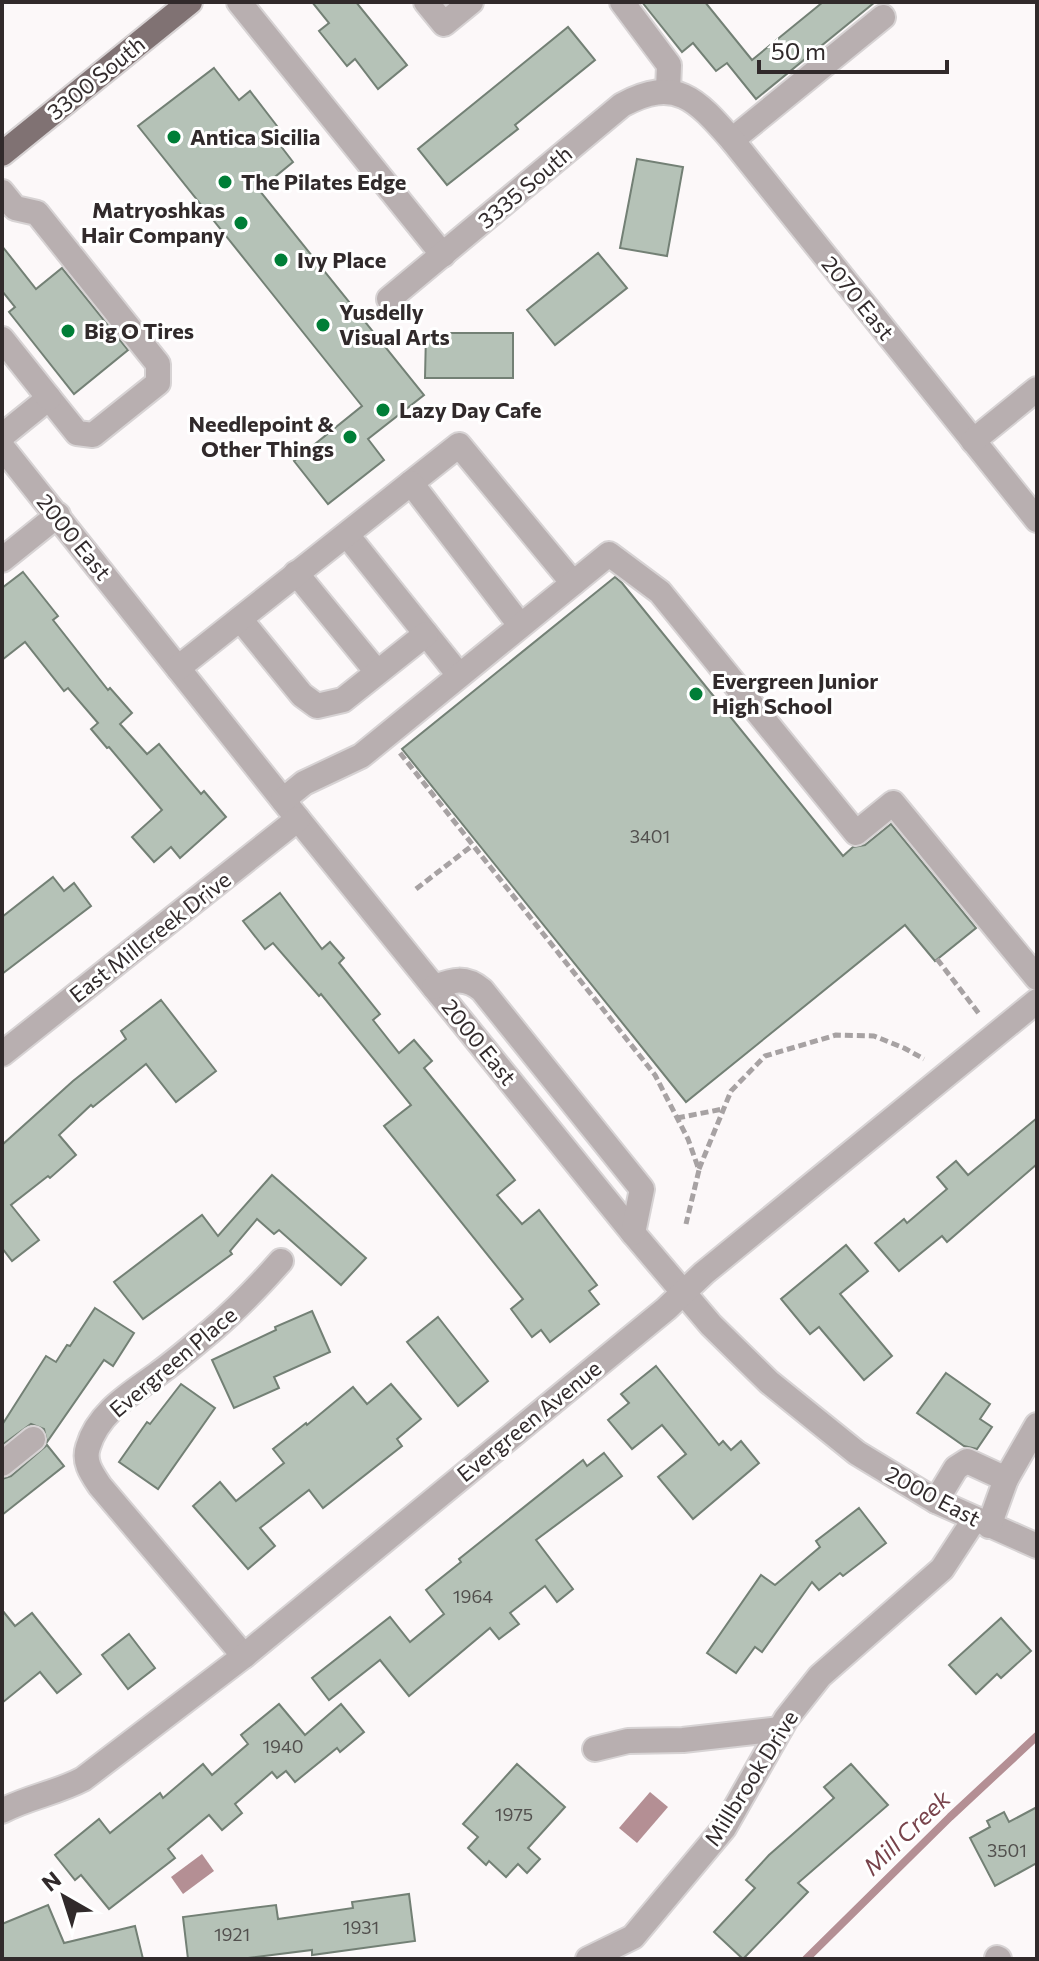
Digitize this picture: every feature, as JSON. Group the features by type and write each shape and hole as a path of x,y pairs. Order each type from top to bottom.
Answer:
{"main road":[{"name":"3300 South","path":"2,154 190,2"}],"street":[{"path":"239,2 443,255"},
{"path":"426,2 444,24 471,2"},
{"path":"622,2 669,65 668,90"},
{"path":"732,140 883,17"},
{"name":"3335 South","path":"389,299 622,105 643,94 668,90"},
{"name":"2070 East","path":"668,90 687,96 707,111 732,140 973,441 1029,493 1037,520"},
{"path":"2,339 77,433 93,435 158,383 158,364 37,213 6,206"},
{"path":"973,441 1037,389"},
{"path":"2,436 49,398"},
{"path":"178,668 459,445 573,583"},
{"name":"2000 East","path":"2,447 633,1233 738,1353 800,1409 857,1453 936,1501 1037,1546"},
{"path":"411,483 520,625"},
{"path":"2,560 58,515"},
{"path":"347,535 459,675"},
{"name":"East Millcreek Drive","path":"2,1054 291,810 304,783 361,756 609,554 660,592 856,833 893,803 1037,978"},
{"path":"296,573 377,672"},
{"path":"240,619 302,695 317,706 343,700 426,634"},
{"path":"434,987 462,979 473,983 491,1001 642,1189 633,1233"},
{"name":"Evergreen Avenue","path":"2,1811 22,1800 61,1790 83,1779 244,1656 1037,1001"},
{"name":"Evergreen Place","path":"244,1656 94,1478 89,1471 87,1449 98,1428 121,1399 161,1372 213,1330 255,1291 281,1261"},
{"name":"Millbrook Drive","path":"588,1959 639,1948 724,1828 780,1729 820,1676 942,1569 981,1523 1037,1425"},
{"path":"2,1464 33,1439"},
{"path":"936,1501 956,1468 967,1461 1006,1479"},
{"path":"595,1749 628,1741 683,1740 780,1729"}],"path":[{"path":"397,749 655,1075 699,1170"},
{"path":"416,889 473,845"},
{"path":"937,959 980,1015"},
{"path":"686,1224 699,1170 723,1108 731,1091 765,1056 836,1035 874,1036 924,1059"},
{"path":"677,1118 723,1108"}],"shaded area":[{"path":"650,1792 668,1807 637,1843 619,1828"},
{"path":"202,1854 214,1871 183,1894 171,1877"}],"building":[{"path":"312,2 356,2 407,65 378,89 355,59 347,66 319,31 329,23"},
{"path":"642,2 705,2 752,60 823,2 875,2 756,99 727,63 716,71 693,43 682,52"},
{"path":"568,27 595,60 515,125 518,129 447,185 418,149"},
{"name":"Ivy Place","path":"214,68 239,100 250,91 277,126 270,132 293,162 259,190 424,395 368,439 384,460 328,504 294,461 362,406 138,126"},
{"path":"637,159 683,167 667,256 620,248"},
{"name":"Big O Tires","path":"2,246 36,289 62,268 128,350 74,394 9,312 15,307 2,291"},
{"path":"598,253 627,288 555,345 527,310"},
{"path":"426,333 513,333 513,378 425,378"},
{"path":"23,572 58,616 53,620 108,690 110,688 132,713 120,724 147,754 159,744 201,794 204,791 226,817 180,858 171,847 154,862 132,837 162,810 91,729 98,723 68,688 64,691 25,642 2,660 2,588"},
{"name":"Evergreen Junior High School","path":"615,577 843,856 853,847 865,845 891,824 976,928 935,961 905,925 686,1102 402,749"},
{"path":"53,877 64,891 74,883 91,906 2,974 2,917"},
{"path":"280,893 322,949 330,942 344,958 339,963 380,1014 373,1020 399,1053 414,1040 432,1061 424,1068 515,1180 497,1195 522,1224 539,1210 597,1285 589,1291 599,1304 550,1342 541,1330 532,1337 511,1309 523,1299 384,1126 411,1105 321,994 319,996 273,943 265,949 243,921"},
{"path":"161,1000 216,1071 176,1102 146,1064 93,1107 91,1105 59,1135 76,1155 11,1205 39,1240 12,1261 2,1248 2,1145 73,1081 126,1039 121,1031"},
{"path":"1037,1118 1037,1164 947,1242 942,1236 899,1271 875,1243 904,1219 907,1223 947,1189 937,1177 956,1161 968,1175"},
{"path":"272,1175 366,1258 341,1285 279,1230 274,1234 257,1219 230,1251 232,1254 143,1319 114,1282 202,1215 218,1236"},
{"path":"846,1245 868,1271 840,1294 892,1356 864,1380 819,1327 810,1334 781,1299"},
{"path":"95,1308 134,1333 113,1366 104,1360 47,1442 44,1429 31,1424 2,1445 2,1425 46,1356 56,1362"},
{"path":"312,1311 330,1352 274,1377 279,1388 234,1408 212,1360"},
{"path":"438,1317 488,1381 458,1406 407,1342"},
{"path":"656,1366 719,1445 723,1441 731,1450 741,1441 759,1463 693,1519 658,1477 686,1454 662,1425 632,1449 608,1420 629,1403 621,1394"},
{"path":"946,1373 990,1404 980,1419 992,1427 977,1449 964,1446 917,1413"},
{"path":"181,1384 215,1408 158,1489 119,1462 147,1422 150,1424"},
{"path":"391,1384 421,1419 397,1439 402,1446 323,1508 309,1490 260,1528 275,1546 248,1569 193,1506 220,1482 236,1501 284,1463 273,1449 353,1387 367,1404"},
{"path":"47,1445 64,1466 2,1515 2,1479 11,1476"},
{"path":"604,1453 622,1476 536,1540 573,1589 557,1602 545,1586 510,1613 519,1624 499,1639 490,1628 409,1696 380,1660 329,1700 312,1678 390,1617 410,1642 444,1614 426,1590 461,1562 459,1559 583,1460 587,1466"},
{"path":"859,1508 886,1543 819,1590 812,1582 762,1652 755,1647 736,1673 707,1653 761,1575 775,1585 820,1547 816,1541"},
{"path":"2,1610 15,1626 32,1613 81,1674 57,1693 40,1672 2,1703"},
{"path":"1001,1618 1031,1651 1001,1678 997,1674 976,1694 949,1665"},
{"path":"129,1634 155,1668 128,1689 102,1655"},
{"path":"279,1704 305,1735 341,1704 364,1732 340,1752 337,1748 295,1782 286,1771 277,1778 272,1772 235,1804 242,1813 222,1830 209,1815 168,1849 175,1858 109,1909 81,1875 75,1880 55,1855 99,1819 110,1833 160,1793 163,1798 203,1764 212,1775 248,1744 241,1735"},
{"path":"517,1764 565,1807 528,1848 540,1859 527,1873 518,1864 506,1877 489,1861 486,1865 468,1848 478,1837 463,1824"},
{"path":"851,1764 888,1805 798,1883 808,1892 743,1959 714,1932 755,1888 746,1880 769,1855 834,1798 824,1787"},
{"path":"1037,1807 1037,1863 995,1886 970,1838 990,1827 987,1821 1004,1812 1009,1822"},
{"path":"409,1894 415,1941 312,1955 312,1950 240,1959 188,1959 183,1917 276,1905 278,1919 353,1908 352,1902"},
{"path":"48,1905 64,1943 135,1926 143,1959 2,1959 2,1924"}],"waterway":[{"name":"Mill Creek","path":"806,1959 1037,1736"}],"place":[{"name":"Antica Sicilia","path":"174,137"},
{"name":"The Pilates Edge","path":"225,182"},
{"name":"Matryoshkas Hair Company","path":"241,223"},
{"name":"Ivy Place","path":"281,260"},
{"name":"Yusdelly Visual Arts","path":"323,325"},
{"name":"Big O Tires","path":"68,331"},
{"name":"Lazy Day Cafe","path":"383,410"},
{"name":"Needlepoint & Other Things","path":"350,437"},
{"name":"Evergreen Junior High School","path":"696,694"}]}
